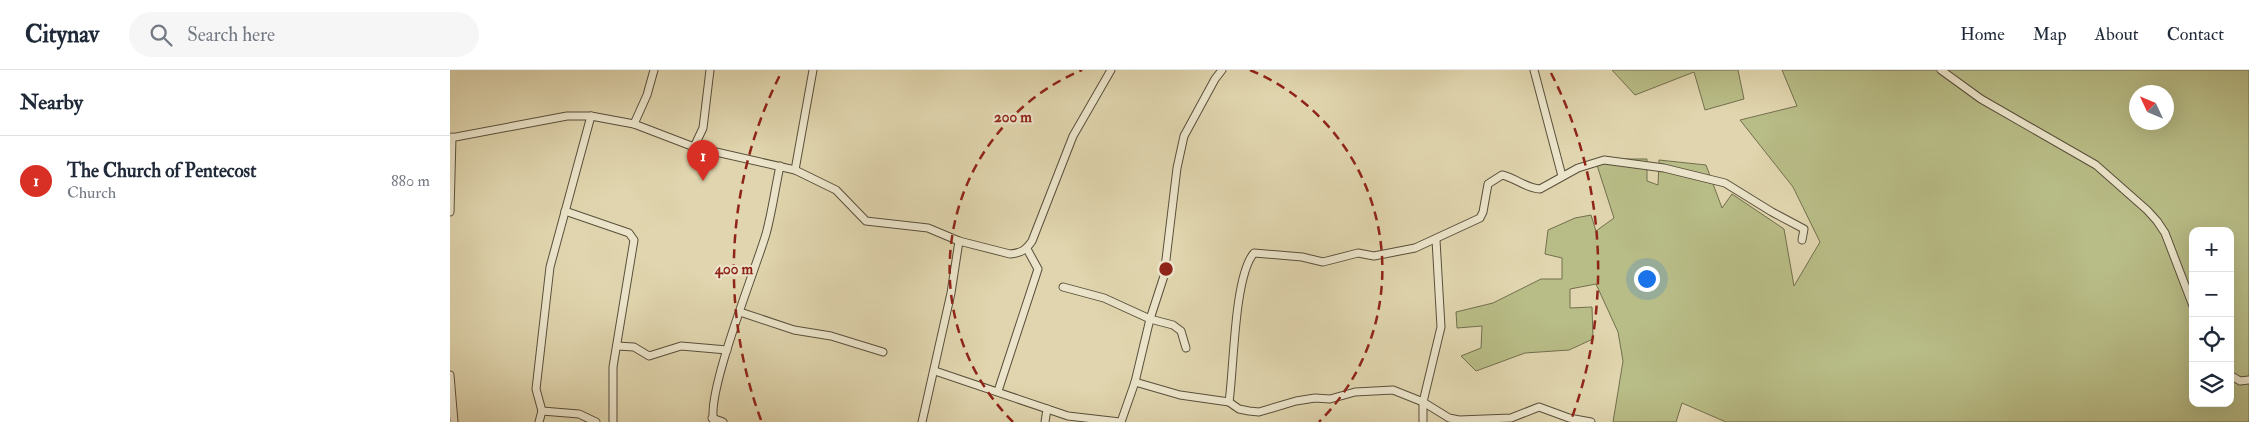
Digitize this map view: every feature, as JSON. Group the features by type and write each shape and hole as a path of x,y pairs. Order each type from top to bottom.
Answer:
{"street":[{"path":"634,124 647,95 654,70"},
{"path":"694,147 702,128 710,70"},
{"path":"795,170 813,70"},
{"path":"450,212 451,138 567,116 591,116 634,124 694,147 795,170 836,190 866,221 928,228 959,241 1010,254 1026,249 1074,136 1111,70"},
{"path":"935,371 1068,416 1121,422 1136,382 1150,319 1164,276 1177,168 1184,136 1214,80 1222,70"},
{"path":"1534,70 1562,176"},
{"path":"1941,70 1981,99 2096,165 2147,210 2157,220 2165,233 2189,296"},
{"path":"539,422 542,412 536,389 547,286 591,116"},
{"path":"1229,402 1240,290 1245,267 1254,253 1302,257 1324,262 1358,253 1374,256 1416,248 1480,218 1484,212 1488,184 1495,177 1502,175 1513,177 1524,186 1540,189 1578,168 1604,160 1664,168 1725,183 1804,229 1802,240"},
{"path":"724,422 713,420 727,350 766,234 780,166"},
{"path":"565,211 629,233 634,240 616,346 612,382 613,422"},
{"path":"1423,422 1423,402 1441,327 1436,240"},
{"path":"922,422 951,293 959,241"},
{"path":"998,391 1038,269 1026,249"},
{"path":"1063,286 1104,298 1150,319 1179,328 1186,348"},
{"path":"740,312 794,330 831,336 883,352"},
{"path":"616,346 634,347 649,356 681,346 727,350"},
{"path":"450,374 454,422"},
{"path":"2234,377 2240,381 2249,380"},
{"path":"1136,382 1180,395 1229,402 1239,409 1260,412 1314,398 1330,398 1355,392 1393,390 1423,402 1449,418 1459,420 1511,418 1539,407 1568,420 1591,422"},
{"path":"1045,422 1048,409"},
{"path":"542,412 579,414 596,422"}],"green space":[{"path":"1612,70 1738,70 1744,99 1705,110 1694,72 1635,95"},
{"path":"1782,70 2249,70 2249,422 1726,422 1682,403 1676,422 1613,422 1623,361 1618,332 1596,284 1570,289 1570,308 1592,307 1593,339 1569,350 1525,353 1476,371 1461,356 1481,348 1482,326 1457,328 1456,312 1493,303 1541,279 1562,279 1562,258 1545,254 1548,230 1575,218 1591,215 1596,231 1614,218 1595,159 1647,159 1647,181 1658,185 1659,160 1706,165 1722,208 1732,194 1784,229 1794,286 1820,242 1793,187 1740,120 1797,106"}],"place":[{"name":"The Church of Pentecost","path":"703,181"}]}
